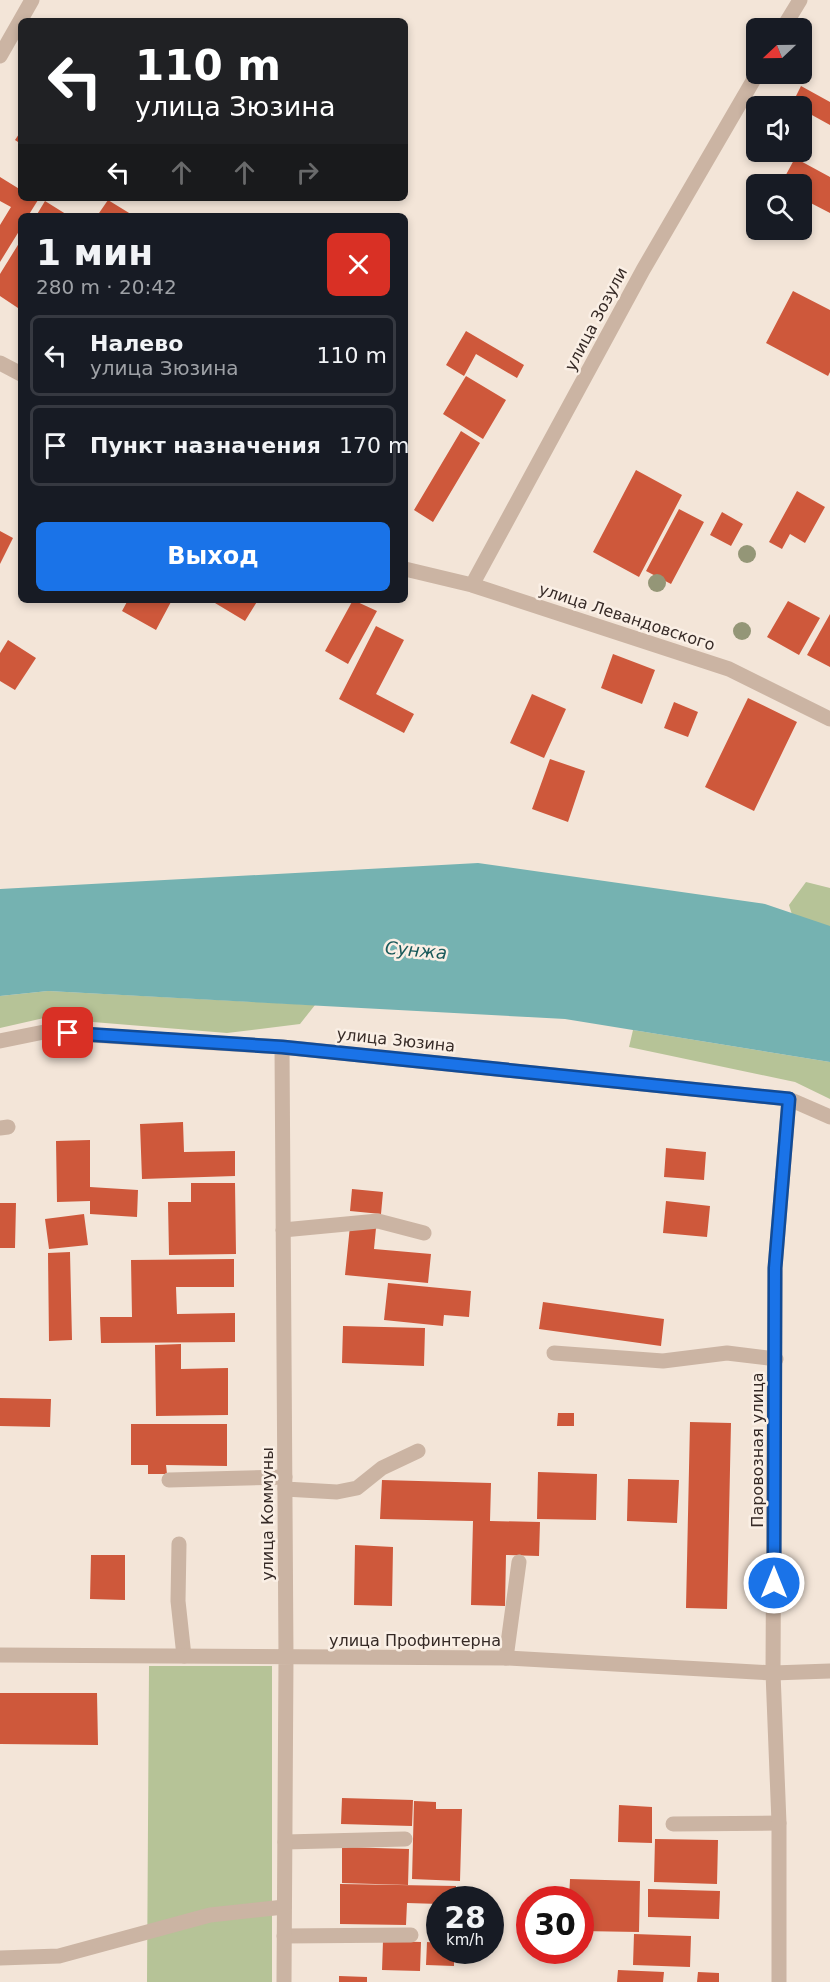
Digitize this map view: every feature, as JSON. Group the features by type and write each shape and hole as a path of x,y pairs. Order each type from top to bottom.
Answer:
{"street":[{"path":"22,18 32,0"},
{"path":"789,18 800,0"},
{"path":"0,56 18,24"},
{"name":"улица Зозули","path":"472,585 643,270 751,84"},
{"path":"0,363 18,372"},
{"name":"улица Левандовского","path":"408,570 472,585 729,669 830,719"},
{"name":"улица Зюзина","path":"0,1041 44,1032 282,1047 789,1099 830,1117"},
{"name":"улица Коммуны","path":"282,1047 286,1657 284,1982"},
{"name":"Паровозная улица","path":"779,1982 779,1823 773,1673 775,1268 789,1099"},
{"path":"283,1230 378,1221 424,1233"},
{"path":"554,1353 663,1361 727,1353 776,1359"},
{"path":"169,1480 285,1483 337,1492 357,1488 382,1468 418,1451"},
{"path":"179,1544 178,1601 184,1656"},
{"path":"506,1658 519,1562"},
{"name":"улица Профинтерна","path":"0,1655 506,1658 773,1673 830,1671"},
{"path":"673,1824 779,1823"},
{"path":"285,1842 405,1839"},
{"path":"0,1958 59,1956 210,1915 284,1906"},
{"path":"284,1936 411,1935"}],"green space":[{"path":"806,882 830,888 830,932 794,921 789,905"},
{"path":"48,991 315,1005 300,1024 227,1033 44,1018 0,1028 0,996"},
{"path":"633,1030 830,1062 830,1099 795,1082 629,1047"},
{"path":"149,1666 272,1666 272,1982 147,1982"}],"water":[{"name":"Сунжа","path":"478,863 765,904 830,926 830,1062 565,1019 48,991 0,996 0,889"}],"building":[{"path":"801,86 830,102 830,125 812,115 812,96 796,96"},
{"path":"793,162 802,162 830,177 830,213 812,204 812,174 786,174"},
{"path":"0,177 18,188 18,201 37,201 30,213 18,213 18,233 0,262 0,225 11,207 0,201"},
{"path":"45,201 64,213 38,213"},
{"path":"110,201 129,213 99,213"},
{"path":"18,245 18,308 0,296 0,274"},
{"path":"793,291 830,310 830,372 828,376 766,343"},
{"path":"466,331 524,365 517,378 476,354 464,376 446,365"},
{"path":"466,376 506,400 483,439 443,414"},
{"path":"461,431 480,443 433,522 414,510"},
{"path":"636,470 682,495 639,577 593,552"},
{"path":"797,491 825,507 805,543 790,534 782,549 769,542"},
{"path":"679,509 704,522 671,584 646,571"},
{"path":"722,512 743,524 731,546 710,535"},
{"path":"0,531 13,538 0,564"},
{"path":"788,601 820,618 799,655 767,637"},
{"path":"126,603 170,603 156,630 122,611"},
{"path":"215,603 256,603 245,621"},
{"path":"351,603 360,603 377,611 348,664 325,651"},
{"path":"830,614 830,667 807,655"},
{"path":"376,626 404,640 376,694 414,714 404,733 339,699"},
{"path":"8,640 36,658 15,690 0,681 0,653"},
{"path":"613,654 655,670 642,704 601,688"},
{"path":"532,694 566,709 544,758 510,743"},
{"path":"748,698 797,722 754,811 705,787"},
{"path":"674,702 698,712 688,737 664,728"},
{"path":"550,759 585,771 568,822 532,809"},
{"path":"183,1122 184,1152 235,1151 235,1176 142,1179 140,1124"},
{"path":"90,1140 90,1187 138,1190 137,1217 90,1214 90,1201 57,1202 56,1141"},
{"path":"666,1148 706,1152 704,1180 664,1177"},
{"path":"191,1183 235,1183 236,1254 169,1255 168,1202 191,1202"},
{"path":"352,1189 383,1192 381,1214 350,1211"},
{"path":"666,1201 710,1206 707,1237 663,1233"},
{"path":"0,1203 16,1203 15,1248 0,1248"},
{"path":"84,1214 88,1245 49,1249 45,1219"},
{"path":"350,1226 376,1228 374,1249 431,1254 428,1283 345,1275"},
{"path":"70,1252 72,1340 49,1341 48,1253"},
{"path":"234,1259 234,1287 176,1287 177,1314 235,1313 235,1342 101,1343 100,1317 132,1317 131,1260"},
{"path":"388,1283 471,1291 469,1317 444,1315 443,1326 384,1320"},
{"path":"543,1302 664,1319 661,1346 539,1329"},
{"path":"343,1326 425,1328 424,1366 342,1363"},
{"path":"181,1344 181,1369 228,1368 228,1415 156,1416 155,1345"},
{"path":"0,1398 51,1399 50,1427 0,1426"},
{"path":"558,1413 574,1413 574,1426 557,1426"},
{"path":"690,1422 731,1423 727,1609 686,1608"},
{"path":"131,1424 227,1424 227,1466 166,1465 167,1474 148,1474 148,1465 131,1465"},
{"path":"538,1472 597,1474 596,1520 537,1519"},
{"path":"628,1479 679,1480 677,1523 627,1521"},
{"path":"382,1480 491,1483 490,1521 540,1522 539,1556 506,1555 505,1606 471,1605 473,1521 380,1519"},
{"path":"355,1545 393,1547 392,1606 354,1605"},
{"path":"91,1555 125,1555 125,1600 90,1599"},
{"path":"0,1693 97,1693 98,1745 0,1744"},
{"path":"342,1798 413,1800 412,1826 341,1824"},
{"path":"414,1801 436,1802 436,1809 462,1809 460,1881 412,1879"},
{"path":"619,1805 652,1807 652,1843 618,1842"},
{"path":"655,1839 718,1840 717,1884 654,1882"},
{"path":"342,1847 409,1849 408,1885 342,1883"},
{"path":"570,1879 640,1881 639,1932 594,1931 594,1886 570,1886"},
{"path":"340,1884 456,1886 426,1886 426,1904 407,1903 406,1925 340,1924"},
{"path":"648,1889 720,1891 719,1919 648,1917"},
{"path":"634,1934 691,1936 690,1967 633,1965"},
{"path":"383,1941 421,1942 420,1971 382,1970"},
{"path":"454,1964 454,1966 426,1965"},
{"path":"618,1970 664,1972 663,1982 617,1982"},
{"path":"698,1972 719,1973 719,1982 697,1982"},
{"path":"339,1976 367,1977 367,1982 339,1982"}],"route":[{"path":"68,1033 282,1047 789,1099 775,1268 774,1583"}]}
